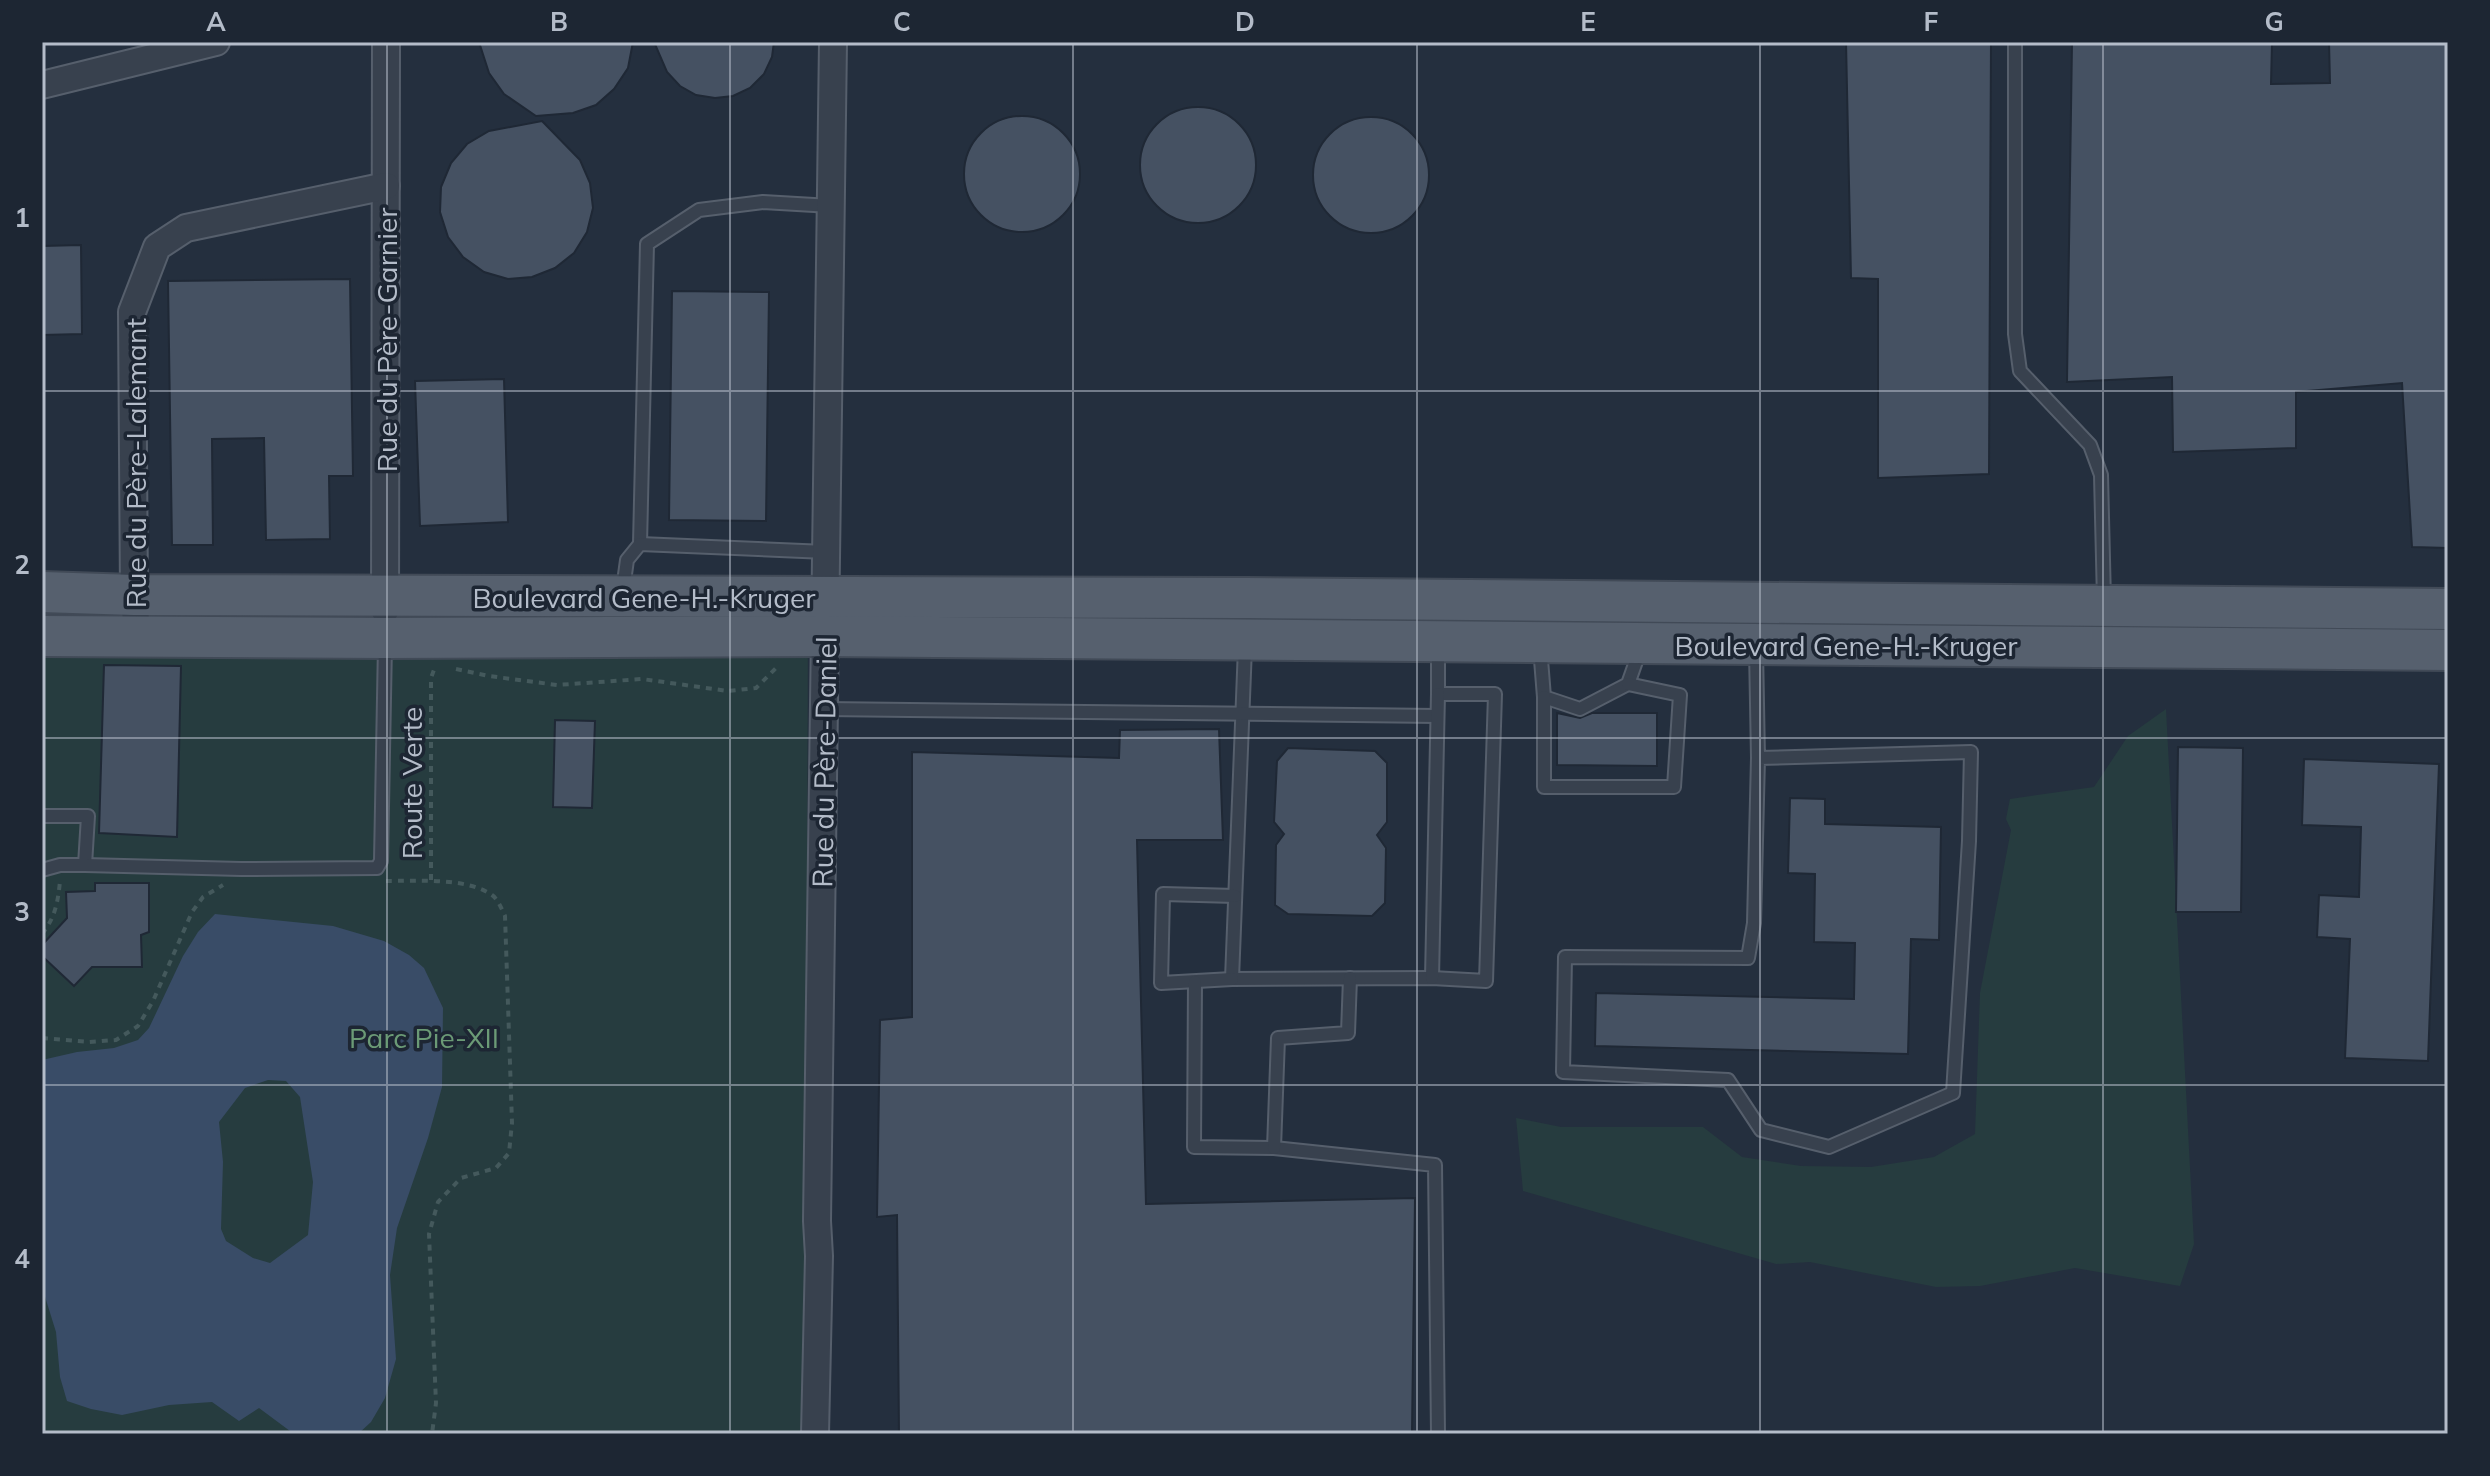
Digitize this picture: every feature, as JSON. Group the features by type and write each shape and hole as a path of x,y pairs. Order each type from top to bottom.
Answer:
{"main road":[{"name":"Boulevard Gene-H.-Kruger","path":"42,592 622,597 826,617 1245,640 1643,643 1752,623"},
{"name":"Boulevard Gene-H.-Kruger","path":"42,636 385,638 1246,598 1752,623 2103,626 2448,609"},
{"name":"Boulevard Gene-H.-Kruger","path":"2103,626 2448,650"}],"street":[{"path":"42,85 216,42"},
{"name":"Rue du Père-Garnier","path":"385,638 386,42"},
{"name":"Rue du Père-Daniel","path":"815,1434 833,42"},
{"name":"Rue du Père-Lalemant","path":"137,635 132,312 157,247 186,228 386,186"},
{"path":"1245,640 1246,598"}],"lane":[{"path":"2015,42 2015,334 2020,371 2090,445 2101,475 2103,626"},
{"path":"622,597 627,560 640,544 647,244 699,210 763,202 831,206"},
{"path":"640,544 826,552"},
{"path":"1752,623 1758,758 1754,923 1748,958 1565,957 1563,1072 1728,1080 1761,1130 1829,1147 1953,1093 1969,841 1971,752 1758,758"},
{"path":"42,870 60,865 377,868 381,861 385,638"},
{"path":"1232,979 1245,640"},
{"path":"1432,978 1438,641"},
{"path":"1539,642 1544,697 1544,787 1674,787 1680,695 1628,684 1580,709 1544,697"},
{"path":"1628,684 1643,643"},
{"path":"1235,896 1163,894 1161,983 1350,978 1486,981 1495,694 1438,694"},
{"path":"824,709 1437,716"},
{"path":"42,816 88,816 85,865"},
{"path":"1274,1148 1278,1038 1348,1033 1350,978"},
{"path":"1195,982 1194,1147 1274,1148 1435,1165 1438,1434"}],"path":[{"name":"Route Verte","path":"385,881 431,881 431,678 434,667 557,685 642,679 728,691 756,688 780,664"},
{"path":"42,934 51,922 58,902 60,879"},
{"path":"42,1038 89,1042 116,1040 138,1026 153,1001 192,912 203,897 233,879"},
{"path":"431,881 466,885 494,896 505,916 512,1123 509,1153 496,1168 461,1178 438,1202 429,1234 436,1403 432,1434"}],"green space":[{"name":"Parc Pie-XII","path":"808,632 805,1434 42,1434 42,640"},
{"path":"2166,709 2194,1244 2180,1286 2075,1268 1980,1286 1936,1287 1810,1262 1776,1264 1523,1191 1516,1118 1561,1127 1703,1127 1742,1157 1801,1166 1871,1167 1934,1157 1975,1134 1980,993 2011,830 2006,819 2010,799 2094,787 2128,736"}],"water":[{"path":"215,914 333,926 384,941 424,968 443,1008 442,1087 397,1228 390,1275 396,1359 385,1398 371,1422 358,1434 294,1434 259,1408 239,1421 212,1402 169,1405 122,1415 67,1401 60,1377 56,1332 42,1287 42,1060 114,1048 138,1040 149,1028 183,956 198,932","holes":["268,1080 286,1081 300,1097 313,1182 308,1235 270,1263 253,1258 226,1241 221,1229 223,1162 219,1122 245,1088"]}],"building":[{"path":"479,42 633,42 628,68 614,89 596,105 573,113 536,116 504,94 489,73"},
{"path":"654,42 774,42 772,57 764,74 750,88 733,96 715,98 696,95 680,86 667,72"},
{"path":"1846,42 1991,42 1989,474 1878,478 1878,279 1851,278"},
{"path":"2072,42 2272,42 2271,84 2330,83 2329,42 2448,42 2448,548 2412,547 2402,383 2296,392 2296,448 2173,452 2172,377 2067,382"},
{"path":"1198,107 1220,111 1239,124 1252,143 1256,165 1252,187 1239,206 1220,219 1198,223 1176,219 1157,206 1144,187 1140,165 1144,143 1157,124 1176,111"},
{"path":"1022,116 1044,120 1063,133 1076,152 1080,174 1076,196 1063,215 1044,228 1022,232 1000,228 981,215 968,196 964,174 968,152 981,133 1000,120"},
{"path":"1371,117 1393,121 1412,134 1425,153 1429,175 1425,197 1412,216 1393,229 1371,233 1349,229 1330,216 1317,197 1313,175 1317,153 1330,134 1349,121"},
{"path":"542,121 580,160 590,183 593,208 587,232 574,253 555,268 532,277 508,279 484,272 463,257 448,237 440,212 441,187 451,163 467,144 489,131"},
{"path":"81,245 82,334 42,335 42,246"},
{"path":"350,279 353,476 329,476 330,539 266,540 264,438 212,439 213,545 172,545 168,281"},
{"path":"672,291 769,292 766,521 669,520"},
{"path":"504,379 508,522 420,526 415,381"},
{"path":"104,665 181,666 177,837 99,833"},
{"path":"1557,713 1580,718 1592,713 1657,713 1657,766 1557,765"},
{"path":"555,720 595,721 592,808 553,807"},
{"path":"1219,729 1223,840 1137,840 1146,1204 1415,1198 1412,1434 899,1434 897,1215 877,1217 880,1020 912,1017 912,752 1119,758 1120,730"},
{"path":"2178,747 2243,748 2241,912 2176,912"},
{"path":"1288,748 1375,751 1387,763 1387,822 1377,835 1386,848 1385,903 1372,916 1288,914 1275,905 1276,845 1284,834 1274,822 1277,761"},
{"path":"2304,759 2439,764 2428,1061 2345,1058 2350,939 2317,937 2319,895 2359,897 2361,827 2302,825"},
{"path":"1790,798 1825,799 1825,824 1941,827 1939,940 1911,939 1908,1054 1595,1046 1596,993 1854,999 1855,943 1814,942 1815,874 1788,873"},
{"path":"95,883 149,883 149,932 141,935 142,967 92,967 74,986 42,956 42,945 67,918 66,892 95,891"}]}
